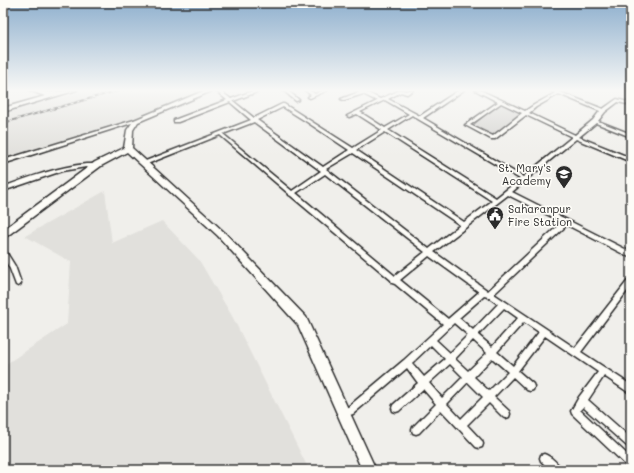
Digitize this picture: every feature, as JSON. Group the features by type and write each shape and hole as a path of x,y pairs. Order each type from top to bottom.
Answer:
{"street":[{"path":"4,164 136,121 158,112"},
{"path":"176,121 200,112"},
{"path":"244,112 324,170 429,252 487,294 631,390"},
{"path":"145,163 221,134 269,112"},
{"path":"294,112 464,225"},
{"path":"349,116 357,112"},
{"path":"357,112 496,201"},
{"path":"408,112 525,180"},
{"path":"420,118 429,112"},
{"path":"486,112 467,125 492,138 527,114"},
{"path":"523,112 575,137 631,160"},
{"path":"394,280 464,225 525,180 595,121 601,112"},
{"path":"291,194 352,150 411,114"},
{"path":"128,149 128,138 131,127 136,121"},
{"path":"595,121 631,136"},
{"path":"221,134 448,324"},
{"path":"128,149 221,234 302,321 369,470"},
{"path":"3,236 96,166 128,149"},
{"path":"3,189 72,167 87,165 96,166"},
{"path":"508,192 631,255"},
{"path":"343,413 350,411 407,363 481,294 487,294 566,222"},
{"path":"3,252 13,268 18,283"},
{"path":"576,353 631,281"},
{"path":"396,408 424,384 503,304"},
{"path":"454,318 530,387"},
{"path":"416,430 492,353 523,318"},
{"path":"461,425 513,372 544,332"},
{"path":"432,340 506,414"},
{"path":"407,363 441,404 479,444"},
{"path":"603,371 575,410 575,413 631,464"},
{"path":"582,400 631,444"},
{"path":"544,458 557,470"}],"shaded area":[{"path":"153,112 121,124 3,160 3,113"},
{"path":"489,112 525,112 530,114 493,138 471,127"},
{"path":"105,191 112,243 162,221 199,260 232,316 309,470 3,470 3,366 67,324 71,262 25,236"}],"railway":[{"path":"3,123 42,112"}],"place":[{"name":"St. Mary's Academy","path":"564,189"},
{"name":"Saharanpur Fire Station","path":"495,230"}]}
